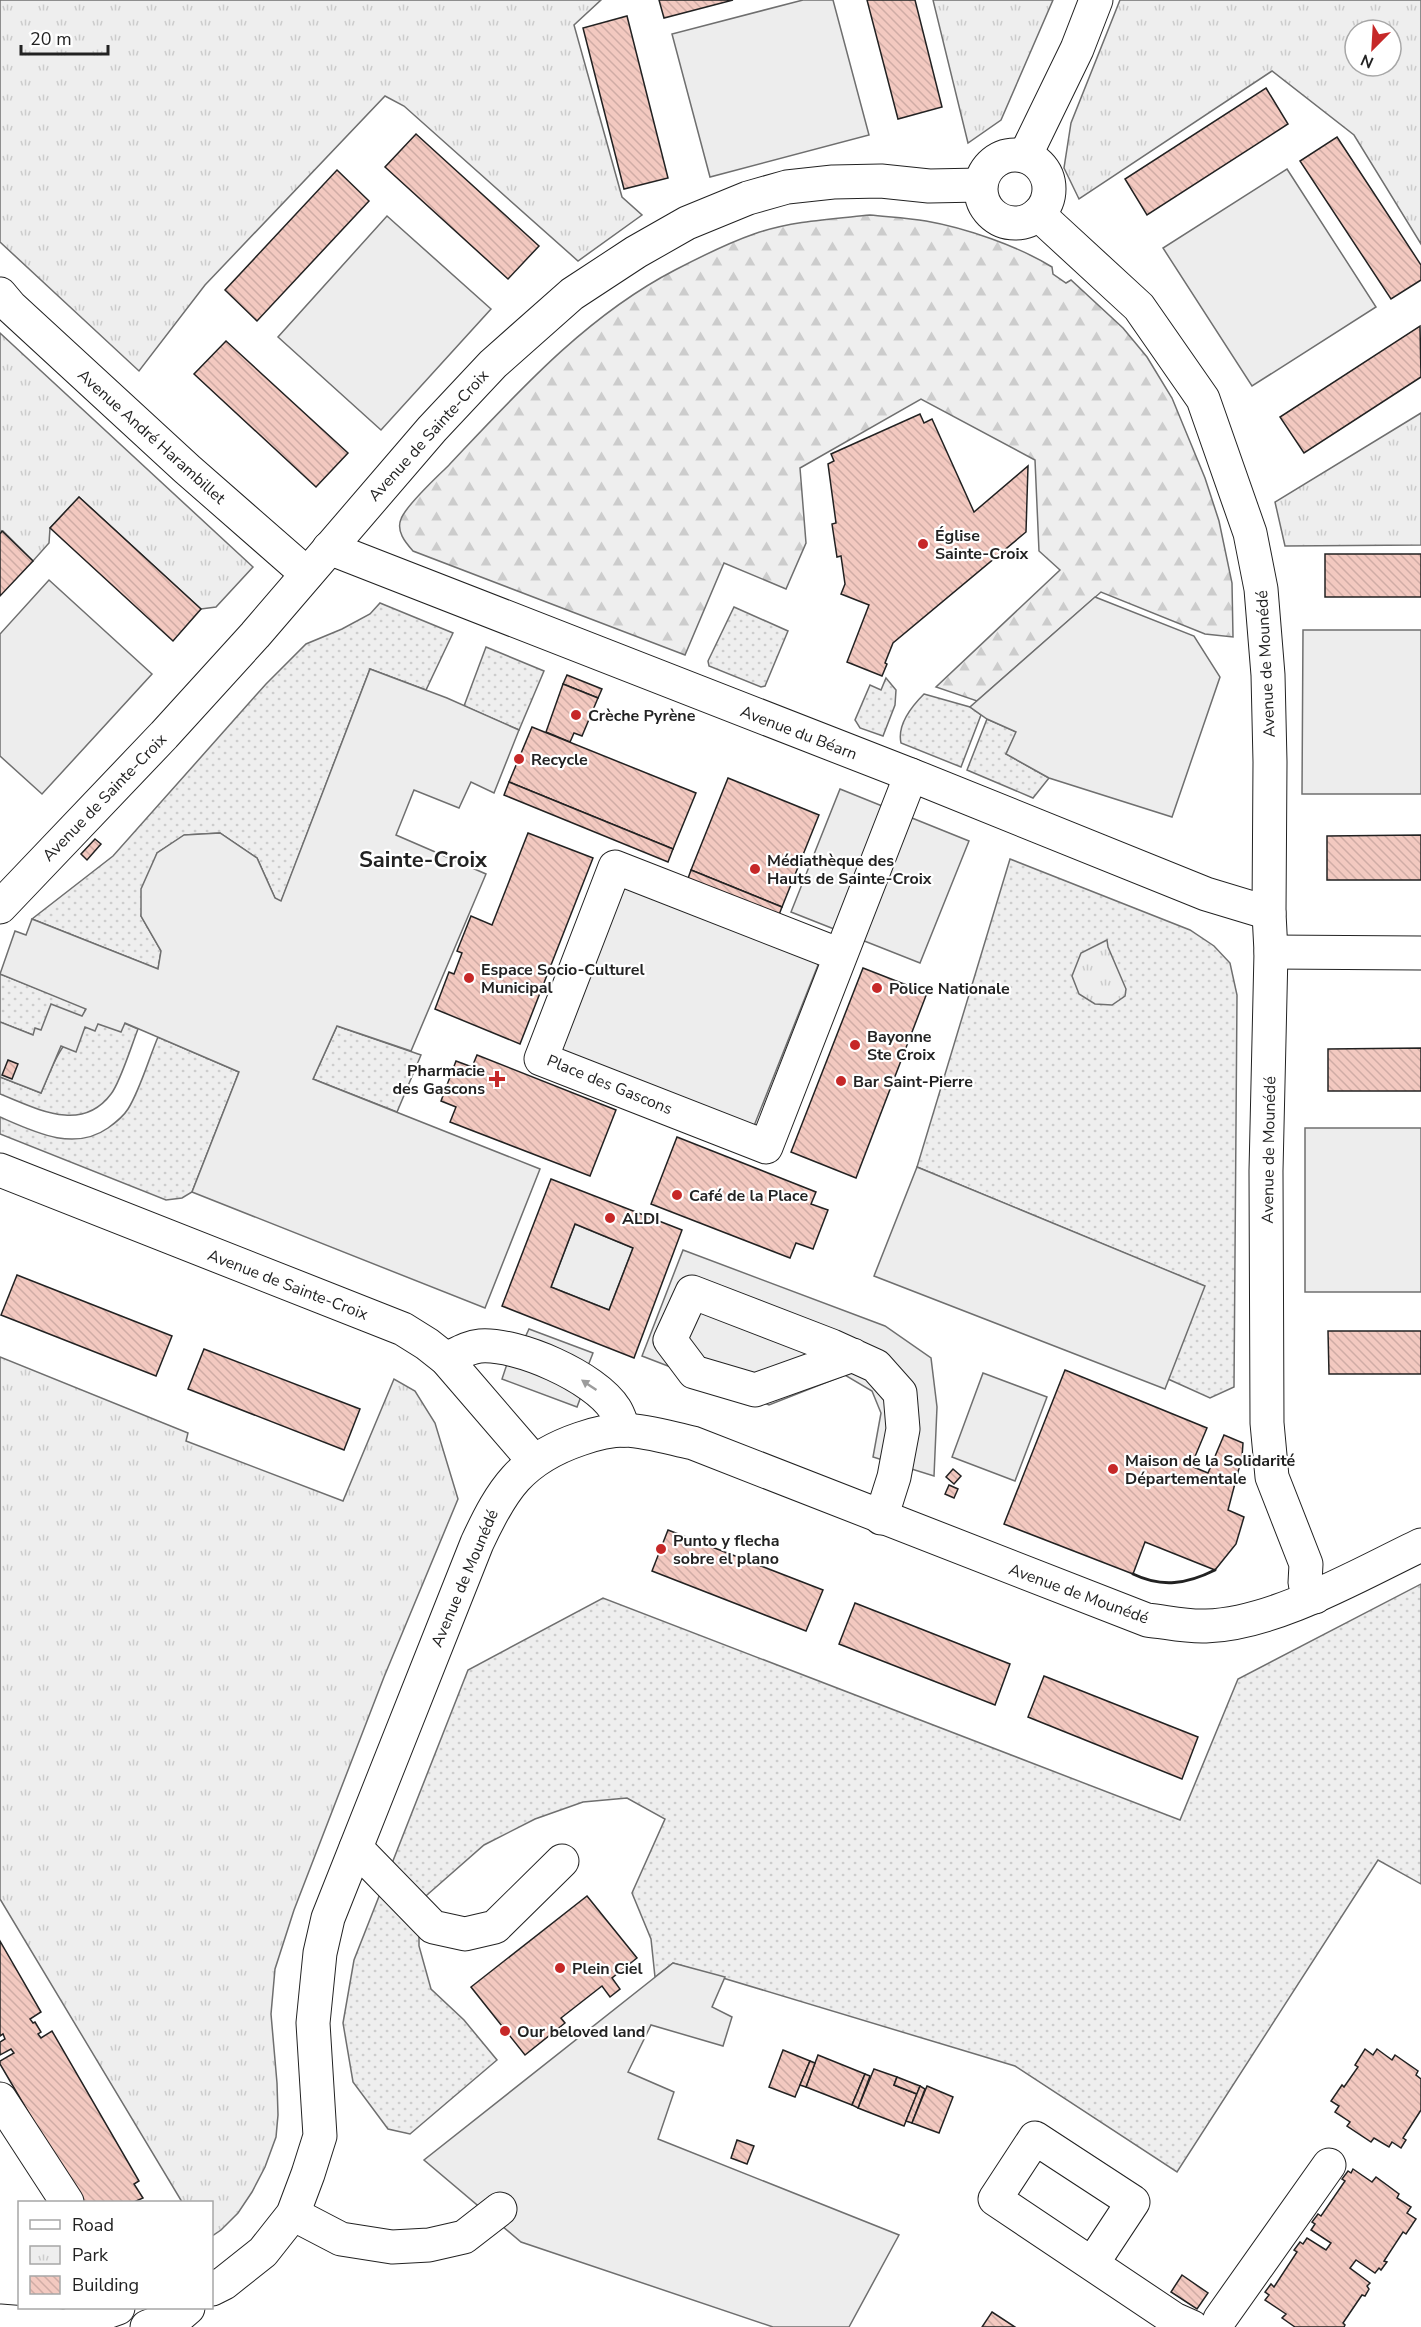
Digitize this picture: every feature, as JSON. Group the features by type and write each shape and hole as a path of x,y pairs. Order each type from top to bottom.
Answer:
{"street":[{"path":"1025,156 1077,49 1096,0"},
{"path":"1025,156 1035,161 1043,170 1048,181 1045,204 1038,214 1029,219 1009,222 999,219 984,205 981,184 984,173 1001,157 1025,156"},
{"name":"Avenue de Sainte-Croix","path":"0,907 164,735 307,574 408,455 493,364 572,294 636,252 687,223 748,198 787,187 833,182 881,181 929,186 981,184"},
{"name":"Avenue de Mounédé","path":"213,2288 224,2283 263,2252 293,2214 320,2136 313,2023 320,1953 328,1918 477,1542 495,1504 507,1487 533,1460 564,1444 610,1431 624,1430 654,1434 693,1443 1147,1620 1207,1626 1251,1619 1315,1597 1305,1582 1306,1564 1272,1477 1268,1423 1266,1171 1271,845 1268,675 1261,589 1250,533 1203,399 1139,307 1038,214"},
{"name":"Avenue André Harambillet","path":"0,294 11,307 187,470 307,574"},
{"name":"Avenue du Béarn","path":"329,548 911,775 1206,894 1269,913"},
{"name":"Place des Gascons","path":"840,955 615,867 541,1059 766,1147 911,775"},
{"path":"1271,952 1421,953"},
{"name":"Avenue de Sainte-Croix","path":"0,1170 403,1329 428,1344 446,1359 533,1460"},
{"path":"853,1356 754,1390 694,1372 670,1340 692,1292 853,1356 876,1366 900,1393 903,1429 894,1477 881,1518"},
{"path":"446,1359 478,1346 500,1346 551,1364 568,1371 599,1392 614,1408 624,1430"},
{"path":"1315,1597 1421,1545"},
{"path":"356,1848 433,1927 465,1934 495,1927 562,1861"},
{"path":"0,2099 66,2201"},
{"path":"1217,2327 1220,2319 1329,2165"},
{"path":"293,2214 341,2239 392,2247 429,2245 464,2237 500,2209"},
{"path":"1092,2264 1174,2319 1192,2327"},
{"path":"0,2321 69,2327 113,2309"},
{"path":"147,2327 181,2314 187,2309"}],"green space":[{"path":"0,0 601,0 574,25 622,197 642,215 578,261 404,106 385,96 205,285 139,371 0,242"},
{"path":"933,0 1053,0 1001,120 968,143"},
{"path":"1120,0 1421,0 1421,244 1354,135 1272,71 1079,199 1064,168 1071,123"},
{"path":"870,215 942,224 974,233 1024,252 1052,267 1053,274 1066,283 1071,280 1123,328 1147,357 1172,398 1205,478 1219,521 1232,583 1233,637 1205,634 1101,592 977,701 936,687 1060,570 1039,551 1035,460 921,399 800,468 806,543 786,589 724,563 685,655 413,551 407,544 400,532 400,523 404,513 415,499 554,358 612,310 675,270 744,238 797,223"},
{"path":"0,333 253,567 216,607 201,609 79,497 50,528 49,543 33,561 3,531 0,534"},
{"path":"1421,413 1421,545 1285,546 1275,502"},
{"path":"380,603 453,633 426,690 370,669 281,902 275,898 257,858 220,833 185,835 157,853 141,916 161,951 158,969 32,919 113,856 266,684 306,644 370,614"},
{"path":"734,607 788,631 765,686 761,687 709,666 708,661"},
{"path":"486,647 544,671 519,730 464,706"},
{"path":"886,678 896,690 895,705 883,736 860,728 855,720 870,685 881,690"},
{"path":"924,694 970,707 981,715 961,767 901,743 903,723 910,710"},
{"path":"987,719 1017,732 1006,754 1049,778 1033,798 967,770"},
{"path":"1010,859 1190,930 1214,946 1230,963 1237,995 1234,1387 1210,1398 1168,1379 1204,1286 917,1167"},
{"path":"1107,940 1126,989 1125,996 1112,1005 1095,1004 1079,994 1072,976 1081,953"},
{"path":"0,974 86,1008 83,1016 33,1035 0,1022"},
{"path":"98,1023 124,1023 138,1029 114,1089 99,1106 86,1113 58,1114 28,1106 0,1094 0,1077 41,1093 60,1050 75,1034"},
{"path":"337,1026 421,1055 397,1112 313,1079"},
{"path":"158,1037 239,1072 192,1192 182,1198 166,1200 0,1134 0,1117 40,1133 68,1139 82,1139 108,1128 128,1109"},
{"path":"0,1357 188,1433 186,1441 343,1501 394,1379 415,1391 435,1423 458,1499 384,1677 294,1910 275,1969 271,2014 277,2083 276,2137 265,2167 252,2192 238,2213 213,2235 213,2201 181,2201 0,1899"},
{"path":"1421,1584 1421,1884 1378,1860 1177,2172 1015,2066 673,1963 655,1977 651,1939 632,1893 665,1819 627,1798 583,1802 535,1819 484,1845 419,1902 419,1946 431,1989 464,2020 497,2060 410,2134 388,2129 353,2082 343,2023 354,1960 468,1670 603,1598 1180,1820 1238,1679"}],"shaded area":[{"path":"803,0 833,0 869,135 710,177 672,34"},
{"path":"1287,169 1376,307 1252,386 1163,248"},
{"path":"387,216 491,309 381,430 278,337"},
{"path":"49,580 152,674 42,794 0,756 0,634"},
{"path":"1095,597 1194,636 1220,677 1172,817 1049,778 1006,754 1016,732 987,719 970,707"},
{"path":"1303,630 1421,630 1421,794 1302,794"},
{"path":"370,669 447,698 519,730 494,793 471,782 459,808 414,790 396,835 486,874 411,1051 337,1026 313,1079 540,1169 485,1308 192,1192 239,1072 125,1023 121,1032 98,1024 95,1031 85,1027 76,1052 61,1046 41,1093 0,1077 0,1022 33,1035 35,1028 41,1030 51,1004 82,1016 86,1009 0,974 15,931 26,935 32,919 158,969 161,951 141,916 141,889 157,853 184,835 220,833 257,858 275,898 281,901"},
{"path":"840,789 969,841 920,963 791,912"},
{"path":"624,877 822,955 752,1131 555,1054"},
{"path":"1305,1128 1421,1128 1421,1292 1305,1292"},
{"path":"917,1167 1205,1286 1165,1389 874,1276"},
{"path":"575,1224 633,1248 609,1310 551,1287"},
{"path":"683,1250 885,1326 931,1358 937,1407 934,1476 873,1457 881,1413 872,1391 845,1375 769,1405 642,1356"},
{"path":"529,1329 593,1353 586,1371 589,1375 577,1407 502,1379 513,1346 522,1344"},
{"path":"983,1373 1047,1397 1015,1481 952,1457"},
{"path":"673,1963 725,1977 712,2007 732,2017 723,2046 651,2025 628,2072 674,2092 658,2139 899,2235 849,2327 773,2327 521,2242 424,2160"}],"building":[{"path":"659,0 733,0 664,18"},
{"path":"867,0 915,0 942,107 898,119"},
{"path":"627,16 668,178 624,189 583,28"},
{"path":"1266,88 1288,124 1147,215 1125,179"},
{"path":"416,134 539,246 508,279 385,167"},
{"path":"1337,137 1421,265 1421,280 1391,299 1300,161"},
{"path":"337,170 369,201 257,321 225,290"},
{"path":"1420,326 1421,377 1304,453 1280,417"},
{"path":"226,341 348,453 316,487 194,374"},
{"name":"Église Sainte-Croix","path":"920,414 924,423 932,419 974,512 1028,466 1026,532 893,643 882,676 847,662 869,605 841,594 845,584 841,556 837,557 832,524 836,523 828,464 834,461 831,454"},
{"path":"79,497 201,609 173,641 50,528"},
{"path":"2,531 33,561 0,596 0,534"},
{"path":"1325,554 1421,554 1421,597 1325,597"},
{"path":"567,675 602,689 598,698 563,684"},
{"path":"563,684 598,698 582,736 574,733 570,742 546,732"},
{"path":"532,727 696,793 673,849 509,782"},
{"path":"728,778 819,815 782,907 691,870"},
{"path":"509,782 673,849 668,862 504,795"},
{"path":"528,833 593,858 520,1044 435,1009 449,972 454,974 462,953 457,951 471,916 492,925"},
{"path":"1421,835 1421,880 1327,880 1327,836"},
{"path":"95,839 101,844 87,860 81,854"},
{"path":"691,870 782,907 777,920 686,884"},
{"path":"863,968 927,993 856,1178 791,1152"},
{"path":"1421,1048 1421,1091 1328,1091 1328,1049"},
{"path":"477,1055 616,1110 590,1176 450,1122 456,1107 441,1101 456,1061 472,1067"},
{"path":"8,1060 18,1064 12,1079 2,1075"},
{"path":"677,1137 816,1192 811,1204 828,1210 813,1249 796,1243 790,1258 651,1204"},
{"path":"551,1179 682,1230 634,1358 502,1306","holes":["575,1224 633,1248 609,1310 551,1287"]},
{"path":"17,1275 172,1336 156,1376 1,1315"},
{"path":"1328,1331 1421,1331 1421,1374 1329,1374"},
{"path":"204,1349 360,1409 344,1450 188,1389"},
{"name":"Maison de la Solidarité Départementale","path":"1065,1370 1207,1428 1191,1466 1208,1473 1224,1435 1243,1443 1242,1457 1228,1510 1244,1517 1236,1544 1215,1570 1145,1542 1133,1574 1004,1524"},
{"path":"953,1469 961,1476 954,1484 946,1477"},
{"path":"949,1485 958,1489 954,1498 945,1494"},
{"path":"668,1530 823,1590 806,1631 652,1571"},
{"path":"855,1603 1010,1664 995,1705 839,1644"},
{"path":"1044,1676 1198,1737 1182,1779 1028,1717"},
{"name":"Plein Ciel","path":"587,1896 637,1958 612,1978 620,1989 610,1997 602,1986 561,2018 565,2023 525,2055 471,1987"},
{"path":"0,1941 41,2012 30,2019 33,2023 35,2022 41,2032 38,2034 41,2038 52,2031 139,2181 134,2184 143,2198 136,2201 80,2201 0,2064 0,2061 14,2053 11,2049 0,2055 0,2042 5,2039 3,2034 0,2036"},
{"path":"1365,2049 1373,2055 1377,2049 1392,2060 1395,2055 1418,2071 1416,2075 1421,2079 1421,2110 1403,2138 1406,2140 1401,2148 1392,2142 1389,2147 1374,2138 1371,2142 1347,2126 1350,2122 1335,2112 1339,2106 1331,2101 1358,2067 1355,2065"},
{"path":"783,2050 810,2061 795,2097 769,2087"},
{"path":"818,2055 865,2074 852,2105 806,2087"},
{"path":"810,2061 815,2063 806,2087 800,2085"},
{"path":"874,2069 897,2077 894,2085 917,2094 904,2126 858,2108"},
{"path":"865,2074 870,2076 858,2108 852,2105"},
{"path":"897,2077 920,2086 917,2094 894,2085"},
{"path":"920,2086 925,2089 912,2123 906,2121"},
{"path":"927,2086 953,2097 939,2133 912,2123"},
{"path":"737,2140 754,2146 747,2164 731,2158"},
{"path":"1353,2169 1372,2182 1376,2177 1399,2194 1397,2198 1411,2207 1407,2213 1416,2219 1406,2234 1403,2232 1384,2261 1387,2262 1381,2270 1379,2268 1375,2273 1356,2260 1350,2268 1370,2283 1365,2296 1362,2295 1343,2323 1344,2327 1295,2327 1282,2318 1286,2314 1265,2300 1269,2295 1265,2292 1271,2284 1274,2287 1297,2252 1294,2250 1300,2242 1303,2244 1307,2238 1326,2250 1331,2243 1311,2230 1315,2224 1312,2222 1318,2214 1321,2216 1345,2181 1342,2179 1348,2171 1351,2173"},
{"path":"1182,2275 1208,2293 1197,2309 1171,2292"},
{"path":"992,2312 1015,2327 982,2327"}],"wall":[{"path":"1133,1574 1164,1583 1194,1579 1215,1570"}],"place":[{"name":"Église Sainte-Croix","path":"923,544"},
{"name":"Crèche Pyrène","path":"576,715"},
{"name":"Recycle","path":"519,759"},
{"name":"Médiathèque des Hauts de Sainte-Croix","path":"755,869"},
{"name":"Espace Socio-Culturel Municipal","path":"469,978"},
{"name":"Police Nationale","path":"877,988"},
{"name":"Bayonne Ste Croix","path":"855,1045"},
{"name":"Pharmacie des Gascons","path":"497,1079"},
{"name":"Bar Saint-Pierre","path":"841,1081"},
{"name":"Café de la Place","path":"677,1195"},
{"name":"ALDI","path":"610,1218"},
{"name":"Maison de la Solidarité Départementale","path":"1113,1469"},
{"name":"Punto y flecha sobre el plano","path":"661,1549"},
{"name":"Plein Ciel","path":"560,1968"},
{"name":"Our beloved land","path":"505,2031"}],"district":[{"name":"Sainte-Croix","path":"423,859"}]}
